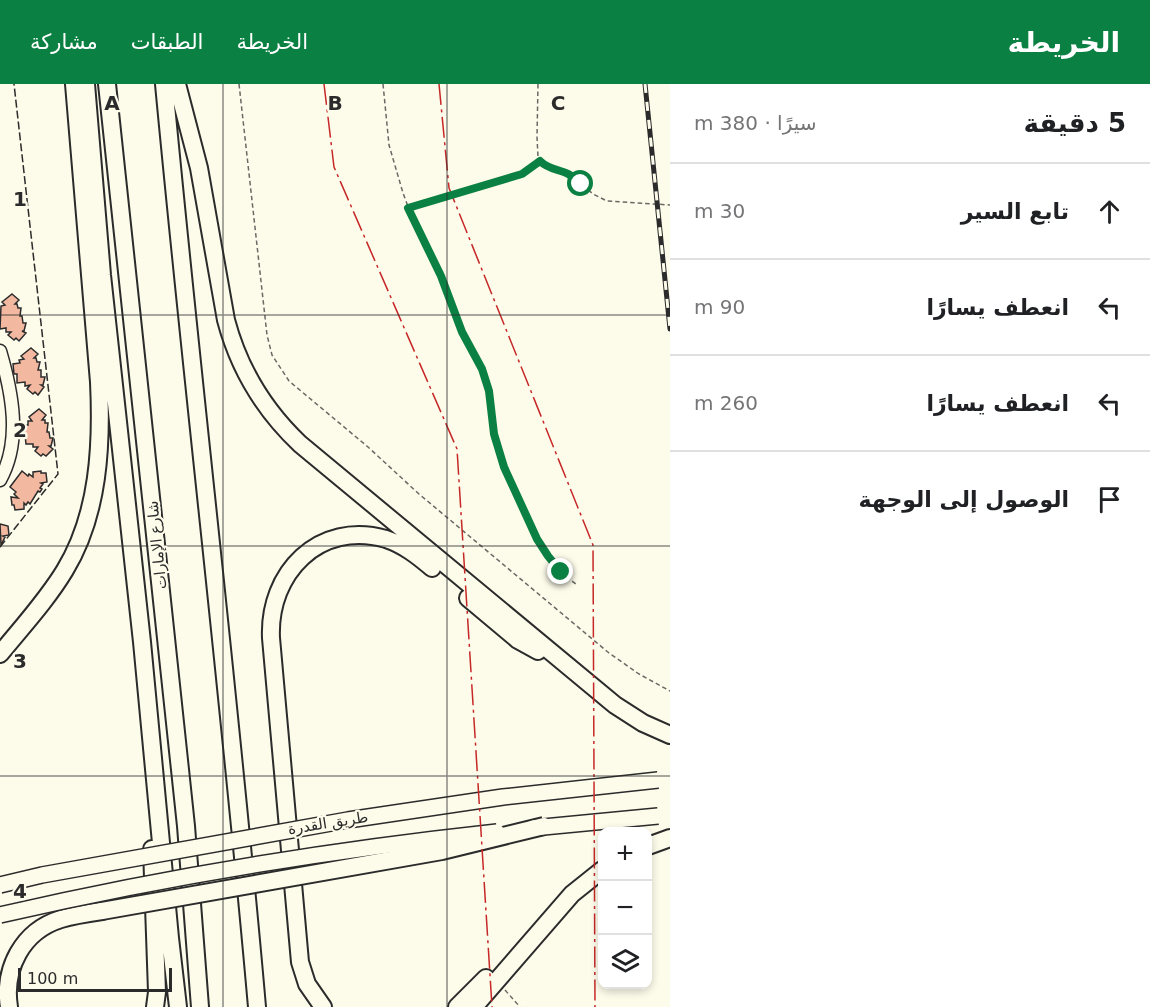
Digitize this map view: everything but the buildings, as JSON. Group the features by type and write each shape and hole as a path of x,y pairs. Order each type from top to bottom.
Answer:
{"highway":[{"path":"0,654 55,585 72,557 86,524 96,477 100,438 99,382 74,84"},
{"path":"86,84 102,275 142,642 178,1007"},
{"name":"شارع الإمارات","path":"107,84 186,826 200,1007"},
{"path":"164,84 257,1007"},
{"path":"177,84 205,199 226,320 239,360 259,397 300,444 559,658 629,714 670,735"},
{"path":"323,1007 307,984 299,950 271,630 272,608 283,580 302,557 327,542 356,536 386,539 413,552 518,640 535,650 559,658"},
{"path":"142,642 137,687 151,832 157,992 155,1007"},
{"path":"9,1007 9,977 15,958 27,941 51,922 71,916 442,851 544,826"},
{"path":"652,845 670,838"},
{"path":"474,1007 572,894 598,874"},
{"path":"457,1007 509,955 538,932"}],"main road":[{"name":"طريق القدرة","path":"0,885 42,875 348,820 503,797 658,780"},
{"name":"طريق القدرة","path":"0,915 262,864 408,842 544,826 658,816"}],"street":[{"path":"0,351 12,409 12,443 5,472 0,480"}],"path":[{"path":"239,84 267,335 272,355 282,373 369,447 419,494 609,653 639,674 670,691"},
{"path":"383,84 389,145 408,208 441,276 462,332 482,369 489,391 494,434 511,483 537,539 561,572 577,585"},
{"path":"537,84 537,137 540,161 548,167 567,172 593,194 607,201 670,205"},
{"path":"408,208 522,174 540,161"},
{"path":"496,982 520,1007"}],"railway":[{"path":"645,84 670,329"}],"fence":[{"path":"0,547 58,474 14,84"}],"power":[{"path":"324,84 334,167 457,449 492,1007"},
{"path":"439,84 449,188 593,545 595,1007"}],"route":[{"path":"561,572 537,539 504,467 490,416 486,379 462,332 451,299 431,253 408,208 522,174 540,161 548,167 567,172 581,184"}]}
